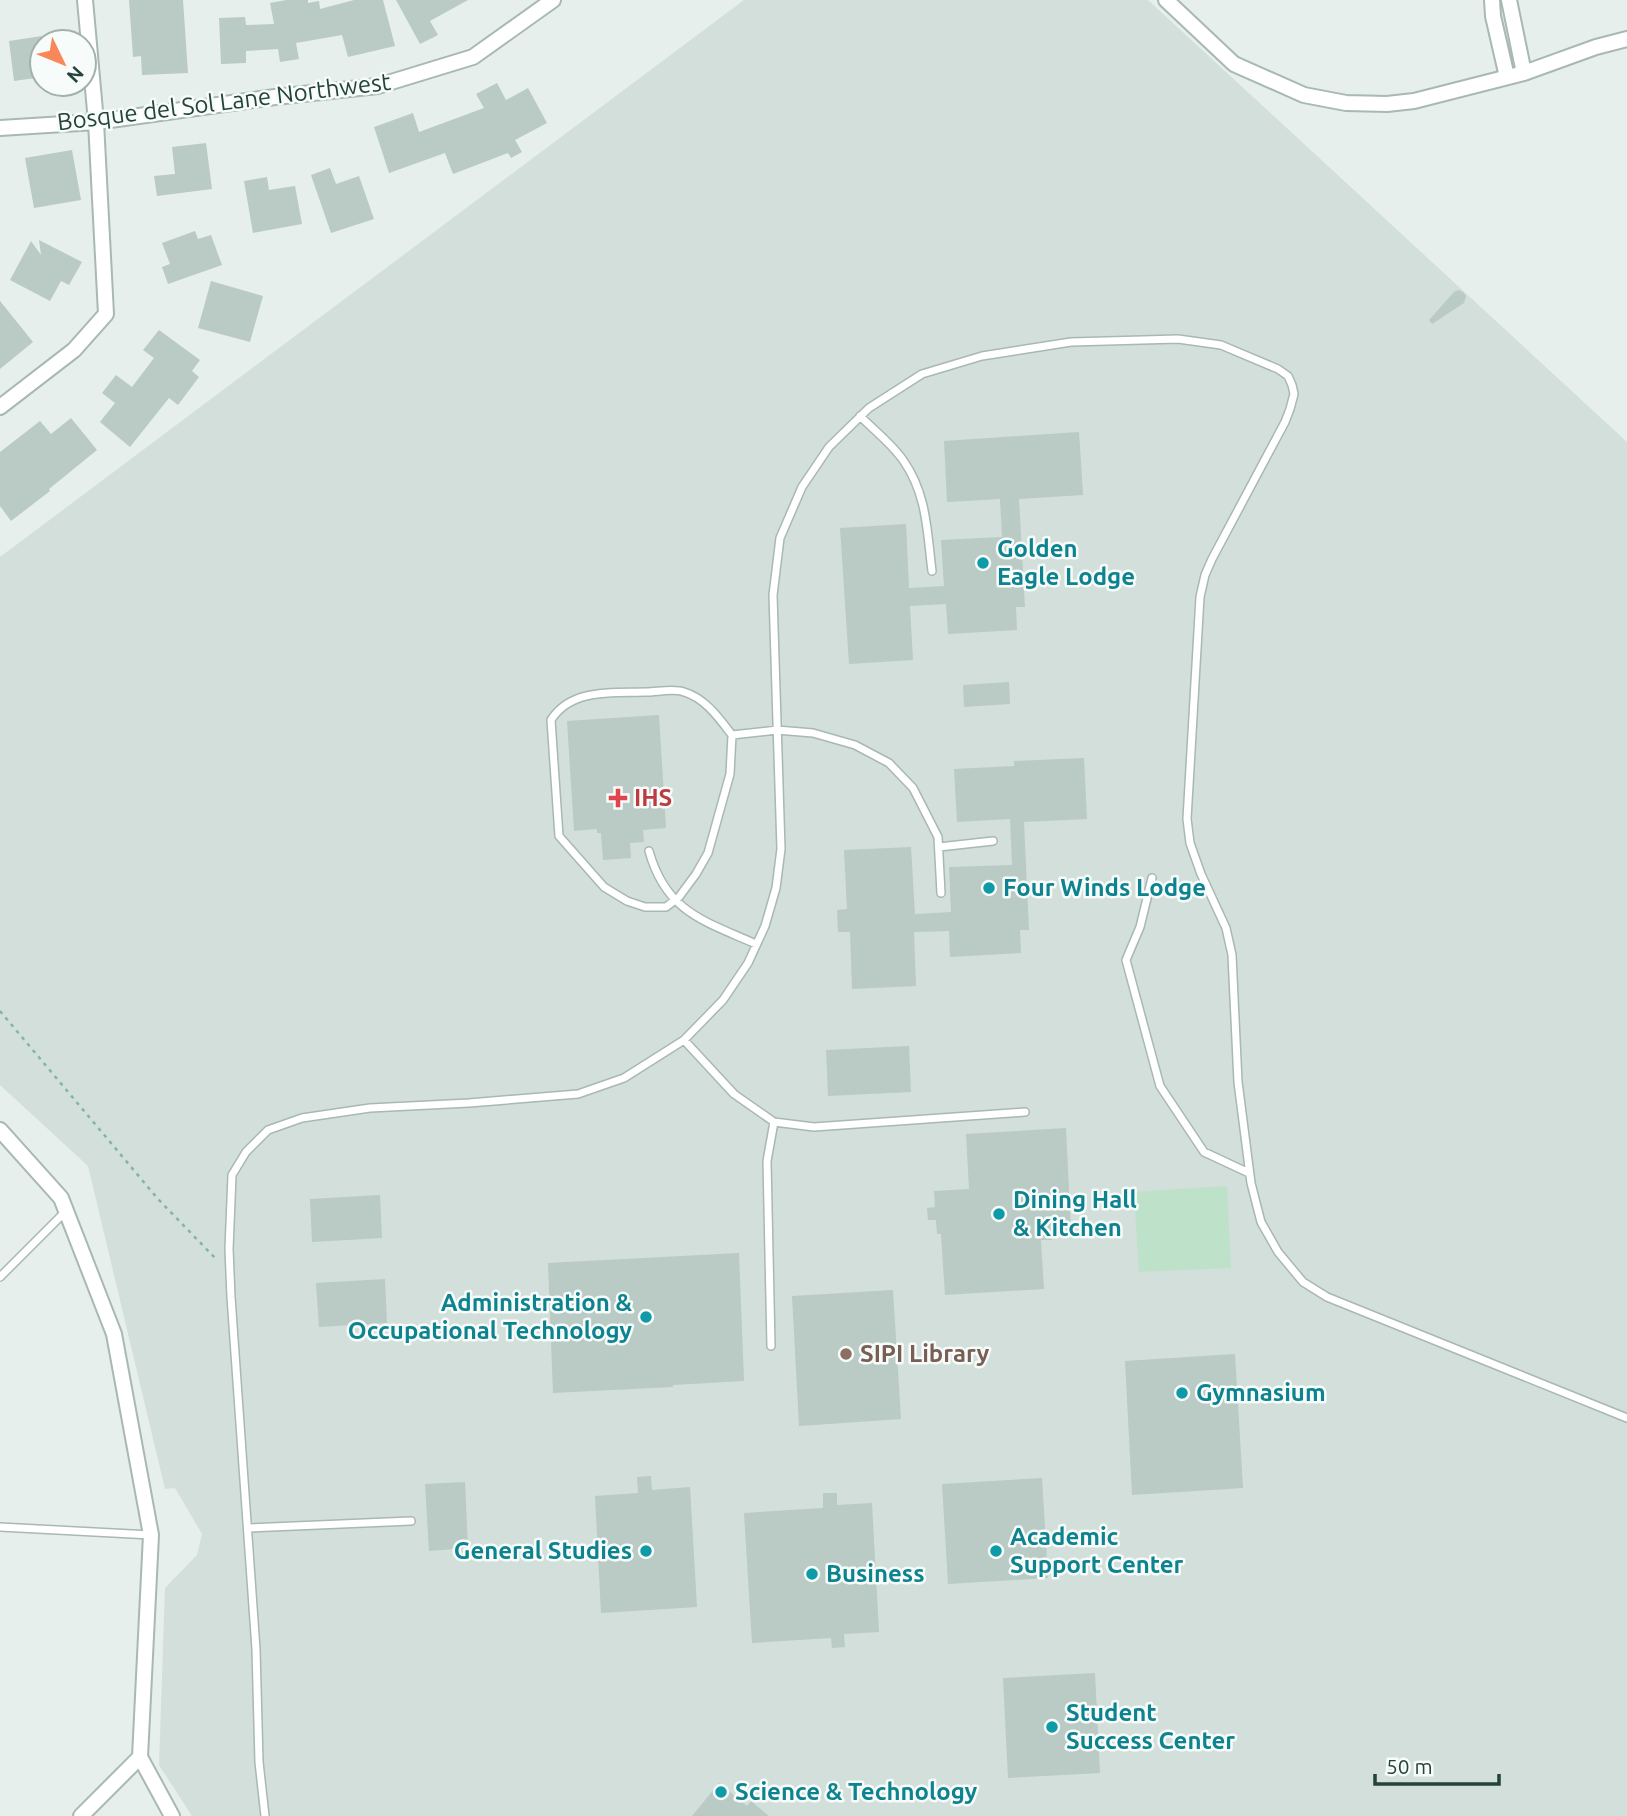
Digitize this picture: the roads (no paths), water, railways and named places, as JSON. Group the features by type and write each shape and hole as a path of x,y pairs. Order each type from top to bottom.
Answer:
{"street":[{"path":"0,407 74,350 106,314 96,122 85,0"},
{"name":"Bosque del Sol Lane Northwest","path":"0,128 96,122 275,97 378,86 473,57 553,0"},
{"path":"1166,0 1234,64 1304,95 1346,103 1387,104 1414,101 1524,73 1596,47 1627,39"},
{"path":"1492,0 1507,77"},
{"path":"1493,16 1510,6 1524,73"},
{"path":"0,1130 61,1198 114,1334 151,1535 140,1757 172,1816"},
{"path":"81,1816 140,1757"}],"lane":[{"path":"265,1816 259,1762 257,1649 231,1297 229,1249 232,1175 246,1152 268,1130 302,1118 370,1108 578,1094 624,1079 684,1040 723,1000 748,963 765,926 776,888 781,849 773,595 780,538 802,487 829,447 860,416 922,374 982,356 1071,342 1178,339 1221,345 1278,369 1288,376 1293,394 1285,422 1205,575 1200,597 1187,819 1190,843 1226,928 1232,955 1238,1082 1250,1173 1261,1222 1278,1252 1303,1282 1327,1297 1627,1418"},
{"path":"860,416 902,458 914,478 924,502 932,571"},
{"path":"683,691 701,700 732,735 730,774 708,853 679,897 666,907 645,907 627,901 604,887 559,836 551,720 558,709 570,701 592,694 683,691"},
{"path":"732,735 777,730 813,733 855,745 889,763 914,788 938,838 941,893"},
{"path":"939,847 993,841"},
{"path":"649,851 663,885 675,901 690,914 757,944"},
{"path":"1152,878 1140,927 1126,960 1160,1086 1204,1152 1250,1173"},
{"path":"684,1040 734,1094 774,1122 814,1127 1025,1112"},
{"path":"771,1346 767,1161 774,1122"},
{"path":"0,1277 66,1211"},
{"path":"248,1528 411,1521"},
{"path":"0,1527 151,1535"}],"place":[{"name":"Golden Eagle Lodge","path":"983,563"},
{"name":"IHS","path":"618,798"},
{"name":"Four Winds Lodge","path":"989,888"},
{"name":"Dining Hall & Kitchen","path":"999,1214"},
{"name":"Administration & Occupational Technology","path":"646,1317"},
{"name":"SIPI Library","path":"846,1354"},
{"name":"Gymnasium","path":"1182,1393"},
{"name":"General Studies","path":"646,1551"},
{"name":"Academic Support Center","path":"996,1551"},
{"name":"Business","path":"812,1574"},
{"name":"Student Success Center","path":"1052,1727"},
{"name":"Science & Technology","path":"721,1792"}]}
